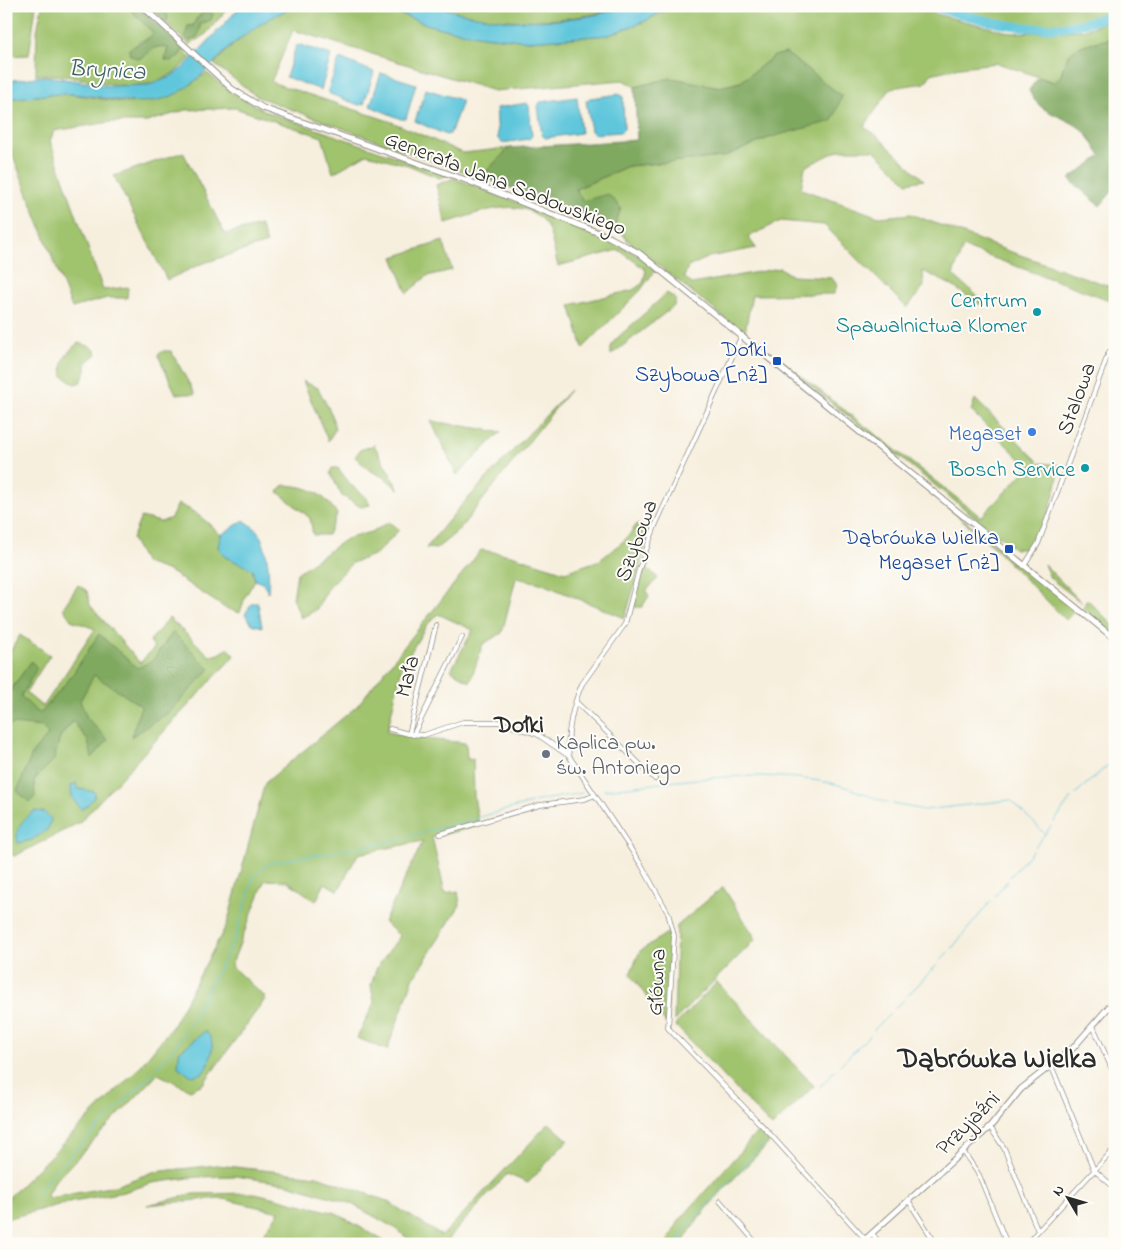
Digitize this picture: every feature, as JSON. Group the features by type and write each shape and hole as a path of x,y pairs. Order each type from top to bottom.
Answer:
{"street":[{"name":"Generała Jana Sadowskiego","path":"142,6 232,89 263,108 463,179 619,241 660,268 1115,639"},
{"name":"Szybowa","path":"569,756 567,745 576,702 582,684 625,624 655,526 742,335"},
{"name":"Stalowa","path":"1024,566 1038,544 1109,352"},
{"name":"Mała","path":"411,734 436,626"},
{"path":"411,734 462,637"},
{"path":"576,702 655,779"},
{"name":"Główna","path":"390,729 411,734 432,734 463,722 498,722 532,732 556,745 569,756 642,866 668,913 674,936 668,1028 770,1134 865,1239"},
{"name":"Główna","path":"556,745 567,745"},
{"path":"440,834 540,805 585,799 595,795"},
{"name":"Przyjaźni","path":"860,1244 990,1127 1021,1089 1073,1048 1115,1000"},
{"path":"1093,1026 1115,1076"},
{"path":"1051,1065 1094,1170 1115,1188"},
{"path":"990,1127 1004,1148 1038,1231"},
{"path":"1026,1244 1115,1148"},
{"path":"963,1151 979,1175 1007,1244"},
{"path":"720,1200 757,1244"},
{"path":"908,1200 936,1244"},
{"path":"872,1233 880,1244"}],"green space":[{"path":"6,6 36,6 29,55 6,56"},
{"path":"42,6 127,6 154,33 149,38 138,42 143,57 151,49 160,46 168,47 165,60 171,60 176,57 183,49 191,57 173,73 155,82 136,85 117,85 57,75 36,75 37,31"},
{"path":"127,6 138,6 183,49 180,55 171,61 165,60 168,48 159,47 152,49 139,59 130,55 129,49 149,38 153,33"},
{"path":"147,6 162,6 168,16 167,21 165,22"},
{"path":"162,6 233,6 228,8 206,34 189,45 165,22 167,21","holes":["204,12 211,20 200,24 198,35 189,41 188,26 193,26 196,19"]},
{"path":"298,6 378,6 435,27 483,36 529,41 609,35 645,21 673,6 903,6 1012,33 1083,30 1115,19 1115,38 1087,44 1073,51 1064,65 1061,76 1054,82 997,63 960,67 931,74 925,83 891,88 864,127 875,134 924,180 907,183 874,150 839,150 805,167 801,189 879,217 911,214 1000,248 1115,288 1115,302 963,247 953,275 983,301 981,305 949,284 923,271 924,286 907,308 824,225 781,221 748,237 756,248 709,257 688,267 684,277 692,284 780,268 792,276 832,278 837,285 834,294 752,295 745,332 981,517 1029,467 971,411 975,399 1040,463 1060,465 1050,509 1034,540 1027,549 1015,549 629,242 615,225 621,208 583,201 576,189 628,166 723,157 771,137 842,96 816,77 774,56 741,82 720,87 671,78 635,87 623,80 494,91 293,30 271,82 392,122 463,153 509,148 481,177 434,162 258,97 214,64 252,30 274,16"},
{"path":"437,6 627,6 581,16 532,21 483,18"},
{"path":"939,6 1115,6 1115,10 1070,23 1048,25 1006,22"},
{"path":"209,10 213,14 211,20 200,24 198,35 189,41 185,36 188,26 193,26 199,16"},
{"path":"1115,38 1115,188 1100,206 1069,179 1101,156 1083,131 1073,123 1044,109 1033,98 1029,90 1038,78 1054,82 1061,76 1068,57 1079,47"},
{"path":"786,53 842,96 832,121 771,137 723,157 628,166 576,189 583,201 608,194 621,208 615,225 481,177 509,148 637,140 635,87 671,78 720,87 741,82 774,56"},
{"path":"207,73 231,92 267,112 449,175 439,178 408,165 367,154 333,173 322,137 235,108 186,110 147,122 110,122 54,131 50,141 103,290 128,287 127,298 107,298 72,308 10,148 6,149 6,99 64,93 128,103 169,97"},
{"path":"183,152 225,234 260,225 267,243 201,264 167,280 114,176"},
{"path":"454,178 615,240 656,269 640,291 583,348 570,305 633,290 643,283 646,270 619,250 558,266 551,236 546,225 534,213 523,209 510,207 497,209 446,223 436,185"},
{"path":"443,241 452,270 427,276 407,293 393,257"},
{"path":"667,293 676,299 674,306 611,355 611,347 615,340"},
{"path":"78,343 87,345 96,351 97,354 86,363 86,371 81,382 75,384 63,376 62,371 68,353"},
{"path":"163,351 171,351 195,394 176,394 158,355"},
{"path":"303,381 318,388 332,415 335,430 328,441"},
{"path":"570,390 458,531 436,549 426,548 459,508"},
{"path":"431,421 501,432 457,475"},
{"path":"374,445 399,490 385,478 369,470 355,457 360,450"},
{"path":"332,468 338,468 351,485 366,497 370,505 361,507 342,496 330,473"},
{"path":"284,485 308,489 327,501 337,514 328,535 313,535 310,518 278,492"},
{"path":"931,493 1076,610 1066,620 987,541"},
{"path":"178,504 196,513 221,535 218,547 252,569 255,580 245,597 240,613 225,608 169,571 145,563 132,539 141,517 161,522 171,518"},
{"path":"389,522 399,530 376,554 352,563 329,587 316,610 301,618 293,599 297,573 346,539 374,531"},
{"path":"637,524 650,531 625,618 540,583 516,578 502,633 483,644 470,682 451,670 473,630 438,614 426,626 402,667 387,732 426,739 466,743 467,759 473,759 474,796 479,826 432,837 445,893 458,891 460,905 413,979 387,1050 357,1038 374,1003 371,985 377,967 400,936 384,922 423,841 358,854 338,891 325,883 316,901 287,881 265,880 231,966 266,998 203,1084 190,1090 158,1074 54,1182 47,1195 49,1198 115,1186 153,1172 217,1165 317,1176 387,1201 442,1236 549,1123 568,1140 528,1183 507,1174 448,1239 454,1244 415,1244 393,1227 350,1203 288,1184 235,1176 197,1177 152,1183 124,1192 73,1201 6,1219 6,1200 138,1069 172,1027 227,924 265,783 357,706 481,550 511,555 565,572 600,560 627,538"},
{"path":"1044,564 1082,603 1050,578"},
{"path":"645,565 658,578 646,591 649,596 642,607 634,607"},
{"path":"78,585 87,591 90,605 140,663 154,648 150,641 169,618 210,656 219,654 229,648 234,656 80,822 15,856 6,853 6,658 20,635 50,655 26,693 43,707 95,629 71,620 63,608"},
{"path":"1087,599 1115,627 1115,634 1083,608"},
{"path":"173,632 210,669 171,711 131,737 141,706 94,675 80,701 87,718 108,740 92,758 88,741 73,721 60,737 54,760 34,780 35,797 29,802 17,791 33,752 48,735 43,727 13,724 6,727 6,697 31,661 37,668 21,696 36,711 41,713 70,678 99,634 137,668 152,661"},
{"path":"723,887 756,939 674,1021 677,926"},
{"path":"670,931 667,1025 630,974 640,951"},
{"path":"717,982 814,1086 772,1127 675,1025"},
{"path":"760,1129 771,1141 712,1203 682,1244 666,1244 679,1221"},
{"path":"255,1193 336,1213 389,1244 256,1244 279,1212 219,1198 147,1205 193,1194"}],"water":[{"path":"241,6 298,6 254,28 230,47 187,88 169,97 156,101 142,102 129,102 76,94 6,99 6,81 45,76 110,86 149,85 168,78 183,68"},
{"path":"378,6 434,6 470,15 510,21 558,20 590,16 630,6 673,6 645,21 609,35 529,41 483,36 435,27"},
{"path":"301,45 331,55 321,90 286,77 296,46"},
{"path":"342,59 374,72 364,104 359,105 330,94 328,90 339,60"},
{"path":"381,73 416,84 406,119 401,119 370,106"},
{"path":"426,89 461,100 450,134 446,135 415,121"},
{"path":"620,94 623,97 624,129 621,132 594,134 591,131 586,101 590,98"},
{"path":"577,97 581,133 545,138 542,135 538,106 540,102"},
{"path":"527,103 529,106 532,136 529,139 502,143 498,139 496,108"},
{"path":"244,520 258,531 262,540 269,578 268,593 264,584 255,580 252,569 225,557 218,547 221,535"},
{"path":"252,603 258,603 262,627 252,624 245,614"},
{"path":"76,783 78,789 95,792 94,798 82,810 72,798 71,786"},
{"path":"34,811 44,812 51,819 48,829 32,840 18,843 18,828"},
{"path":"205,1031 211,1040 211,1057 203,1073 192,1076 178,1067 179,1052"}],"waterway":[{"name":"Brynica","path":"929,6 1000,23 1044,28 1066,27 1090,22 1115,13"},
{"path":"1075,794 1115,759"},
{"path":"604,790 718,777 774,776 831,783 888,803"},
{"path":"39,1193 49,1177 155,1071 184,1035 235,938 254,876 269,863 388,842 542,800 582,793"},
{"path":"1054,822 1071,798"},
{"path":"893,804 924,810 1011,800 1045,834"},
{"path":"1035,847 1051,826"},
{"path":"1010,877 1032,851"},
{"path":"995,896 1007,881"},
{"path":"952,948 991,901"},
{"path":"941,960 948,952"},
{"path":"908,995 937,965"},
{"path":"895,1008 904,1000"},
{"path":"874,1030 890,1014"},
{"path":"840,1065 870,1035"},
{"path":"820,1087 835,1070"},
{"path":"677,1244 686,1227 764,1143"}],"place":[{"name":"Centrum Spawalnictwa Klomer","path":"1037,312"},
{"name":"Dołki Szybowa [nż]","path":"777,361"},
{"name":"Megaset","path":"1032,432"},
{"name":"Bosch Service","path":"1085,468"},
{"name":"Dąbrówka Wielka Megaset [nż]","path":"1009,549"},
{"name":"Kaplica pw. św. Antoniego","path":"546,754"}],"district":[{"name":"Dołki","path":"519,724"},
{"name":"Dąbrówka Wielka","path":"997,1057"}]}
